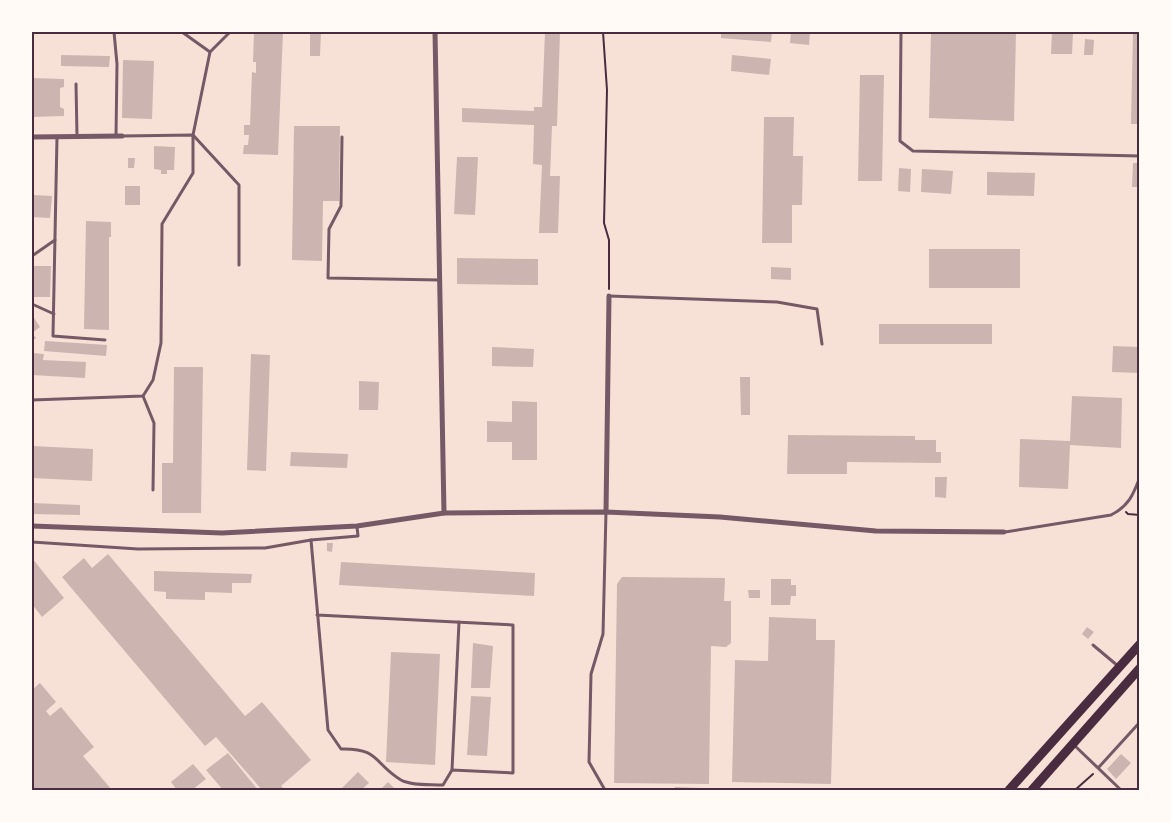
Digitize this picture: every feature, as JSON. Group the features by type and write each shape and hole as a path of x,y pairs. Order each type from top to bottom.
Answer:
{"highway":[{"path":"1009,790 1140,644"},
{"path":"1032,790 1140,668"}],"street":[{"path":"435,32 444,513"},
{"path":"32,137 119,136"},
{"path":"606,512 609,296"},
{"path":"32,526 222,533 357,526 444,513 606,512 720,517 876,531 1004,532"}],"lane":[{"path":"114,32 119,136 193,135 239,185 239,265"},
{"path":"182,32 210,52"},
{"path":"143,396 153,380 161,343 162,224 193,173 193,135 210,52 230,32"},
{"path":"901,32 900,141 906,148 913,151 1140,156"},
{"path":"76,84 76,136"},
{"path":"57,137 53,336 105,340"},
{"path":"342,137 341,206 329,229 328,278 440,280"},
{"path":"32,255 55,240"},
{"path":"609,296 777,302 817,309 822,344"},
{"path":"32,304 54,314"},
{"path":"32,400 143,396"},
{"path":"143,396 153,423 153,490"},
{"path":"1004,532 1111,515 1123,509 1132,499 1140,477"},
{"path":"604,790 589,762 591,674 603,634 606,512"},
{"path":"32,542 138,549 253,548 311,540 358,537 357,526"},
{"path":"311,540 328,730 340,749 360,749 372,754 401,780 409,783 443,785 452,770 459,622"},
{"path":"317,615 513,625 513,773 452,770"},
{"path":"1093,645 1119,667"},
{"path":"1098,768 1140,722"},
{"path":"1074,745 1121,790"}],"path":[{"path":"603,32 607,90 604,223 609,240 609,296"},
{"path":"1123,509 1128,514 1140,515"},
{"path":"1075,790 1098,768"}],"building":[{"path":"254,32 283,32 278,155 243,154 244,145 248,145 249,135 244,135 244,125 250,125 252,72 256,73 256,62 253,62"},
{"path":"310,32 321,32 320,56 310,56"},
{"path":"545,32 560,32 557,126 552,126 550,176 560,176 558,233 539,233 542,165 533,164 534,125 462,122 462,108 534,111 534,107 542,107"},
{"path":"721,32 772,32 771,42 721,38"},
{"path":"791,32 810,32 809,45 790,43"},
{"path":"931,32 1016,32 1014,121 929,118"},
{"path":"1052,32 1073,32 1072,54 1051,54"},
{"path":"1133,32 1140,32 1140,124 1131,124"},
{"path":"1085,39 1094,40 1093,55 1084,55"},
{"path":"61,55 110,56 109,67 61,66"},
{"path":"732,55 771,59 769,75 731,71"},
{"path":"123,60 154,61 152,119 122,118"},
{"path":"860,75 884,75 882,181 858,181"},
{"path":"32,78 64,79 64,87 60,88 60,107 64,109 64,116 32,117"},
{"path":"764,117 794,117 793,156 803,156 802,205 792,205 792,243 762,243"},
{"path":"294,126 340,126 339,201 323,201 322,261 292,260"},
{"path":"154,146 175,147 174,170 167,170 167,174 161,174 161,170 154,169"},
{"path":"457,157 478,157 475,215 454,214"},
{"path":"128,158 135,158 134,168 128,168"},
{"path":"1133,163 1140,163 1140,187 1132,187"},
{"path":"899,168 911,169 910,192 898,191"},
{"path":"922,169 953,171 951,194 921,192"},
{"path":"987,172 1035,173 1034,196 987,195"},
{"path":"125,186 140,186 140,205 125,205"},
{"path":"33,195 52,196 50,218 32,217"},
{"path":"86,221 111,222 109,330 84,329"},
{"path":"929,249 1020,249 1020,288 929,288"},
{"path":"457,258 538,259 538,285 457,284"},
{"path":"33,266 51,266 50,297 33,297"},
{"path":"771,267 791,268 791,280 771,279"},
{"path":"32,315 40,327 32,333"},
{"path":"879,324 992,324 992,344 879,344"},
{"path":"45,341 107,345 106,356 44,351"},
{"path":"1113,346 1140,347 1140,373 1112,372"},
{"path":"492,347 534,349 533,367 492,366"},
{"path":"32,353 44,354 43,360 86,362 85,378 32,375"},
{"path":"251,354 270,355 266,471 247,470"},
{"path":"174,367 203,367 201,513 162,513 162,463 173,463"},
{"path":"740,377 750,377 750,415 741,415"},
{"path":"359,381 379,382 378,410 359,410"},
{"path":"1072,396 1122,398 1121,448 1070,445 1068,489 1019,487 1020,439 1070,441"},
{"path":"512,401 537,402 537,460 512,460 512,442 487,442 487,421 512,422"},
{"path":"788,435 915,436 915,440 936,440 936,452 941,452 941,463 847,462 847,474 787,474"},
{"path":"32,446 93,449 92,481 32,478"},
{"path":"291,452 348,454 347,468 290,466"},
{"path":"935,477 947,477 946,498 935,497"},
{"path":"32,503 80,505 80,515 32,514"},
{"path":"327,543 333,543 332,552 327,551"},
{"path":"108,554 245,716 262,702 311,760 281,786 285,790 262,790 216,737 205,746 62,577 84,558 92,568"},
{"path":"32,558 64,598 42,617 32,604"},
{"path":"341,562 535,573 534,596 339,585"},
{"path":"154,571 252,574 251,583 232,583 232,593 205,592 205,600 166,599 166,592 154,591"},
{"path":"622,577 725,578 724,601 731,601 731,643 726,647 711,646 709,784 614,783 617,584"},
{"path":"771,579 791,579 791,585 796,585 796,596 791,596 790,605 771,605"},
{"path":"748,590 760,590 760,598 749,598"},
{"path":"769,617 816,619 816,640 835,640 831,784 732,782 735,660 768,661"},
{"path":"1087,627 1094,632 1088,639 1082,634"},
{"path":"473,643 493,646 490,688 471,688"},
{"path":"391,652 440,654 435,765 386,762"},
{"path":"40,683 56,702 46,711 50,716 61,707 94,747 83,756 112,790 32,790 32,690"},
{"path":"471,696 491,697 487,756 467,755"},
{"path":"228,753 258,790 223,790 206,770"},
{"path":"1121,754 1131,763 1116,779 1107,769"},
{"path":"193,764 206,779 192,790 177,790 171,782"},
{"path":"358,772 369,783 361,790 340,790"},
{"path":"388,782 396,790 381,789"},
{"path":"675,787 726,789 726,790 675,790"}]}
